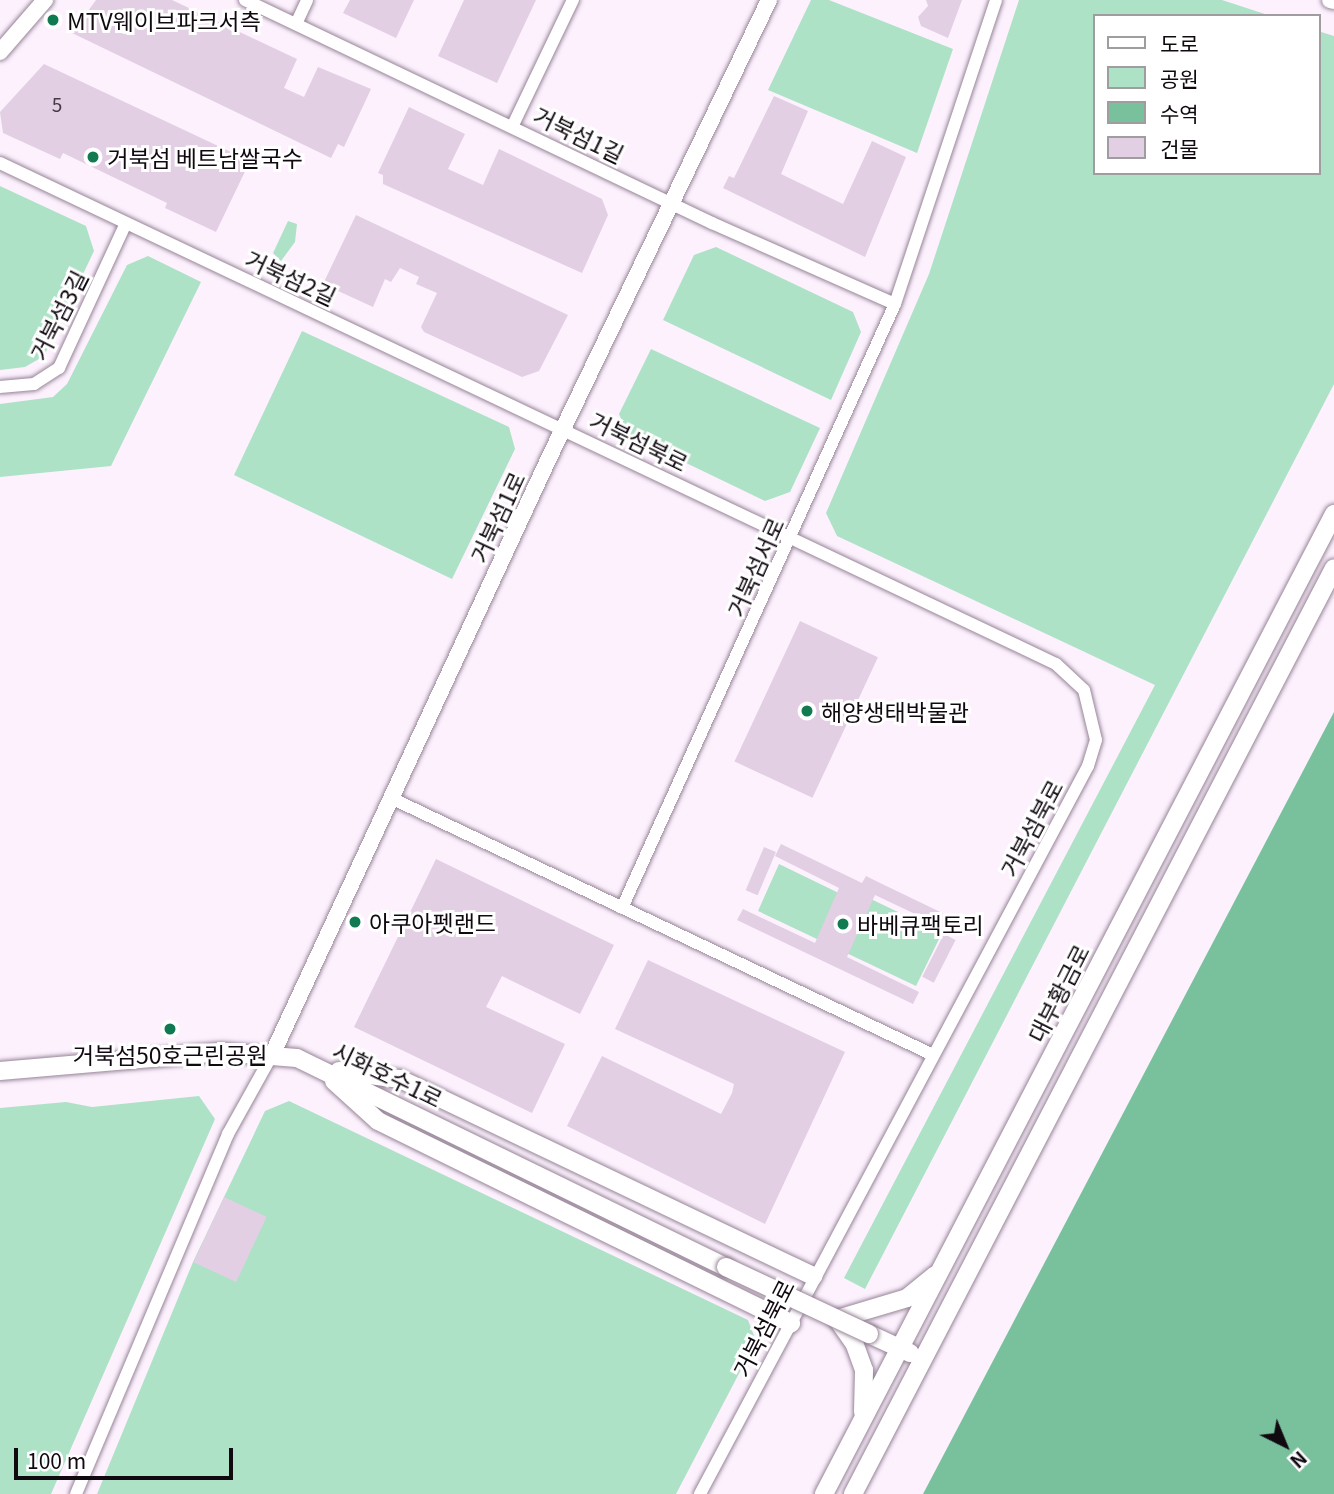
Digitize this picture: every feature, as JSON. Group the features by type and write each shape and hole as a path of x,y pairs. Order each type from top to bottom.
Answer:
{"main road":[{"name":"대부황금로","path":"824,1494 944,1268 1334,514"},
{"path":"853,1494 1334,568"},
{"name":"시화호수1로","path":"0,1071 208,1053 297,1058 726,1267 900,1348"},
{"path":"321,1069 401,1079 813,1276"},
{"path":"321,1069 378,1121 791,1323"},
{"path":"862,1422 862,1363 837,1319 886,1307 907,1298 944,1268"},
{"path":"900,1348 924,1360"}],"street":[{"path":"0,52 45,0"},
{"name":"거북섬1길","path":"245,0 513,125 674,204 895,304"},
{"path":"296,24 307,0"},
{"path":"513,125 573,0"},
{"name":"거북섬1로","path":"272,1055 769,0"},
{"name":"거북섬서로","path":"622,908 792,538 895,304 996,0"},
{"name":"거북섬2길","path":"0,163 125,225 565,429"},
{"name":"거북섬3길","path":"0,387 34,384 58,368 125,225"},
{"name":"거북섬북로","path":"565,429 1056,664 1084,690 1092,711 1096,740 1088,766 813,1276 700,1494"},
{"path":"393,799 933,1055"},
{"path":"76,1494 228,1134 272,1055"}],"green space":[{"path":"811,0 829,0 953,49 917,153 768,90"},
{"path":"1019,0 1222,0 1265,14 1092,14 1092,175 1320,175 1320,32 1334,36 1334,384 865,1289 844,1278 1155,685 837,536 826,513 929,274"},
{"path":"0,186 86,226 94,251 44,356 25,367 0,370"},
{"path":"288,221 297,224 295,242 281,261 273,253"},
{"path":"716,247 853,312 861,332 831,400 663,320 694,255"},
{"path":"148,256 201,282 111,466 0,477 0,404 53,397 67,384 127,265"},
{"path":"302,331 509,427 515,449 452,579 234,475"},
{"path":"651,349 820,428 790,492 765,501 628,435 619,414"},
{"path":"779,864 847,897 852,890 942,933 916,986 758,911"},
{"path":"199,1096 215,1119 51,1494 0,1494 0,1108 66,1102 92,1107"},
{"path":"289,1101 748,1320 756,1341 676,1494 97,1494 193,1262 265,1111"}],"water":[{"path":"1334,712 1334,1494 923,1494"}],"building":[{"path":"96,0 172,0 297,59 284,88 304,97 318,67 371,89 344,147 338,144 331,158 72,33"},
{"path":"350,0 414,0 396,38 343,13"},
{"path":"464,0 536,0 497,83 438,56"},
{"path":"926,0 962,0 948,38 921,26 918,17 928,6"},
{"path":"44,64 250,161 216,232 165,208 167,203 63,153 60,159 3,133 0,112"},
{"path":"774,96 808,111 781,174 843,204 872,141 906,157 865,257 723,188 729,176 734,178"},
{"path":"409,107 465,134 448,169 483,185 499,149 602,199 608,215 582,273 383,184 383,175 378,173"},
{"path":"356,215 568,315 539,371 522,377 424,332 421,327 437,293 416,284 419,277 400,268 391,282 385,279 373,307 323,284"},
{"name":"해양생태박물관","path":"800,621 878,657 812,798 734,761"},
{"path":"781,844 862,883 866,876 959,921 953,932 875,895 847,957 919,992 913,1004 737,920 743,909 815,943 839,888 775,856"},
{"path":"764,847 776,852 758,895 746,890"},
{"path":"436,859 614,945 580,1014 502,976 486,1007 565,1044 532,1113 354,1027"},
{"path":"944,934 956,940 934,983 922,977"},
{"path":"648,960 845,1052 765,1224 567,1126 602,1056 721,1114 732,1093 734,1084 615,1029"},
{"path":"224,1197 267,1217 236,1282 194,1262"}],"place":[{"name":"MTV웨이브파크서측","path":"53,20"},
{"name":"거북섬 베트남쌀국수","path":"93,157"},
{"name":"해양생태박물관","path":"807,711"},
{"name":"아쿠아펫랜드","path":"355,922"},
{"name":"바베큐팩토리","path":"843,924"},
{"name":"거북섬50호근린공원","path":"170,1029"}]}
